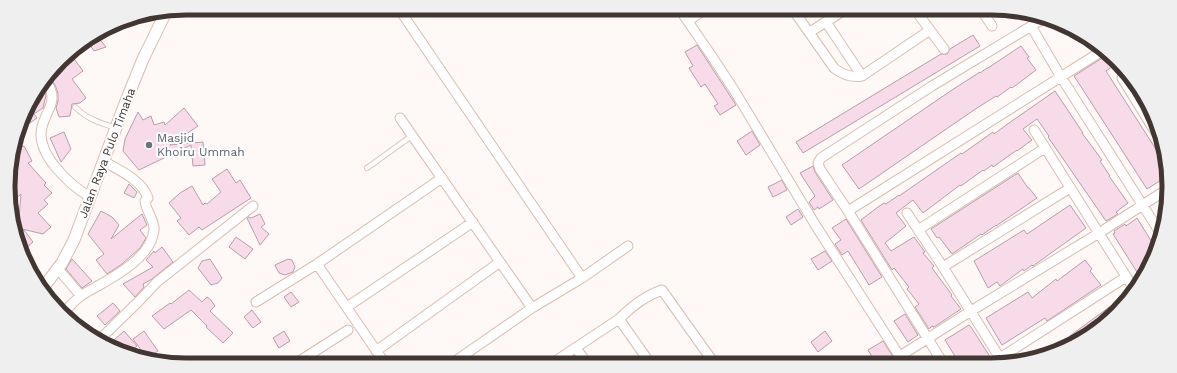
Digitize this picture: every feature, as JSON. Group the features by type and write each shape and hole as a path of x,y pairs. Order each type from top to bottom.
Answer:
{"street":[{"path":"403,15 582,278"},
{"path":"684,15 734,90 816,226 901,358"},
{"path":"688,21 697,15"},
{"path":"798,15 834,68 842,74 850,76 862,76 930,30"},
{"path":"810,32 837,15"},
{"path":"920,15 944,49"},
{"path":"985,15 992,26"},
{"name":"Jalan Raya Pulo Timaha","path":"46,284 62,263 74,240 86,195 103,161 112,126 164,16"},
{"path":"826,22 862,76"},
{"path":"940,358 820,169 818,162 821,158 932,86 1038,22"},
{"path":"1031,26 1061,77 1157,227"},
{"path":"848,211 1099,53"},
{"path":"1122,78 1130,87"},
{"path":"48,85 52,98 51,105 41,128 44,148 50,160 68,180 86,195"},
{"path":"400,118 532,308"},
{"path":"1034,130 1131,285"},
{"path":"918,230 1045,148"},
{"path":"67,309 81,296 126,268 144,252 152,240 154,229 152,220 146,209 145,201 148,198 145,190 135,181 103,161"},
{"path":"256,302 317,264 442,178"},
{"path":"943,267 1070,188"},
{"path":"904,358 927,339 1099,234 1162,193"},
{"path":"103,336 156,282 253,206"},
{"path":"907,213 971,311 999,358"},
{"path":"347,307 473,222"},
{"path":"460,358 532,308 582,278 628,246"},
{"path":"376,351 500,262"},
{"path":"317,264 381,358"},
{"path":"58,269 81,296"},
{"path":"1006,358 1126,277"},
{"path":"560,358 619,319 654,292 662,290 710,358"},
{"path":"619,319 646,358"},
{"path":"304,358 348,330"},
{"path":"576,348 583,358"}],"lane":[{"path":"75,107 84,116 112,126"},
{"path":"367,168 413,136"}],"building":[{"path":"973,35 980,46 803,153 796,142 941,54 947,54 950,49"},
{"path":"99,39 106,47 94,51 90,45"},
{"path":"697,45 736,105 720,115 714,106 718,104 705,84 701,87 689,68 693,66 685,52"},
{"path":"1021,46 1029,57 1027,58 1036,70 1012,88 1011,87 974,110 859,189 842,165 952,90"},
{"path":"1103,57 1113,66 1106,71 1159,154 1162,180 1147,189 1074,76"},
{"path":"73,58 83,71 72,79 86,98 80,103 72,104 70,116 59,117 56,108 58,93 52,80"},
{"path":"44,91 46,95 43,108 34,114 37,118 26,126"},
{"path":"1055,91 1082,133 1102,160 1100,161 1109,176 1128,203 1116,212 1118,214 1106,221 1037,119 1023,129 1032,140 993,167 992,165 961,186 960,185 923,213 913,200 896,213 906,226 885,243 891,251 914,237 925,252 923,253 934,266 932,268 961,309 929,329 915,307 919,304 907,289 909,287 894,268 892,270 861,220 884,203 886,204 899,196 993,132 994,134"},
{"name":"Masjid Khoiru Ummah","path":"184,108 198,126 170,145 203,142 205,165 193,166 191,145 139,170 123,151 125,139 138,112 143,120 151,116 154,125 164,122 165,125"},
{"path":"752,131 760,145 746,155 737,141"},
{"path":"64,132 71,149 61,162 50,138"},
{"path":"24,146 32,161 28,163 46,183 44,185 52,193 44,200 48,204 38,213 51,227 43,234 22,229 18,220 21,194 15,199 15,175 19,148"},
{"path":"813,166 815,172 833,200 819,209 818,207 814,210 809,202 815,196 800,173"},
{"path":"227,169 236,183 240,180 251,198 202,230 199,227 189,235 177,221 181,218 169,203 180,193 192,186 203,205 205,203 207,204 221,192 212,179"},
{"path":"1018,173 1037,198 952,254 931,229"},
{"path":"782,180 787,190 773,197 768,187"},
{"path":"129,184 137,192 134,198 124,193"},
{"path":"1070,205 1086,228 1033,266 1032,265 1024,271 1023,269 1000,286 997,282 988,288 974,261 1024,230 1027,234"},
{"path":"798,209 803,217 791,225 786,217"},
{"path":"101,211 112,217 119,225 111,239 142,214 147,225 140,230 146,238 140,248 122,264 107,274 96,260 104,254 88,234"},
{"path":"260,214 265,224 261,227 269,234 260,245 247,218"},
{"path":"1137,218 1153,243 1138,274 1113,234 1115,233 1114,231 1125,224 1126,226"},
{"path":"846,219 882,277 869,285 848,251 842,255 835,244 841,240 832,228"},
{"path":"24,230 33,242 26,248 24,242 21,232"},
{"path":"236,237 253,249 245,259 229,247"},
{"path":"162,247 173,262 152,279 143,284 144,287 135,297 123,284 153,267 146,260 154,251 155,253"},
{"path":"825,251 832,261 818,270 811,259"},
{"path":"72,259 92,281 82,288 66,269"},
{"path":"210,259 222,278 218,283 211,285 198,268 202,261"},
{"path":"288,259 292,260 295,267 293,272 285,275 279,273 275,265"},
{"path":"1085,260 1092,269 1090,271 1101,285 1047,321 1045,318 1002,345 986,318 1028,292 1032,298 1056,279 1057,281"},
{"path":"189,290 202,302 207,297 211,300 215,306 210,311 233,333 223,343 191,310 164,329 152,316"},
{"path":"291,292 299,302 291,307 284,297"},
{"path":"113,303 120,311 105,325 97,316"},
{"path":"1112,305 1112,308 1095,323 1061,343"},
{"path":"252,310 261,322 253,328 244,317"},
{"path":"905,314 918,335 908,342 894,321"},
{"path":"969,325 991,358 956,358 945,340"},
{"path":"124,331 137,346 133,350 116,343 114,340"},
{"path":"144,331 158,351 152,355 143,352 133,339"},
{"path":"284,331 290,341 279,348 273,338"},
{"path":"825,331 832,341 818,352 811,342"},
{"path":"883,341 894,358 873,358 868,350"}],"place":[{"name":"Masjid Khoiru Ummah","path":"149,145"}]}
